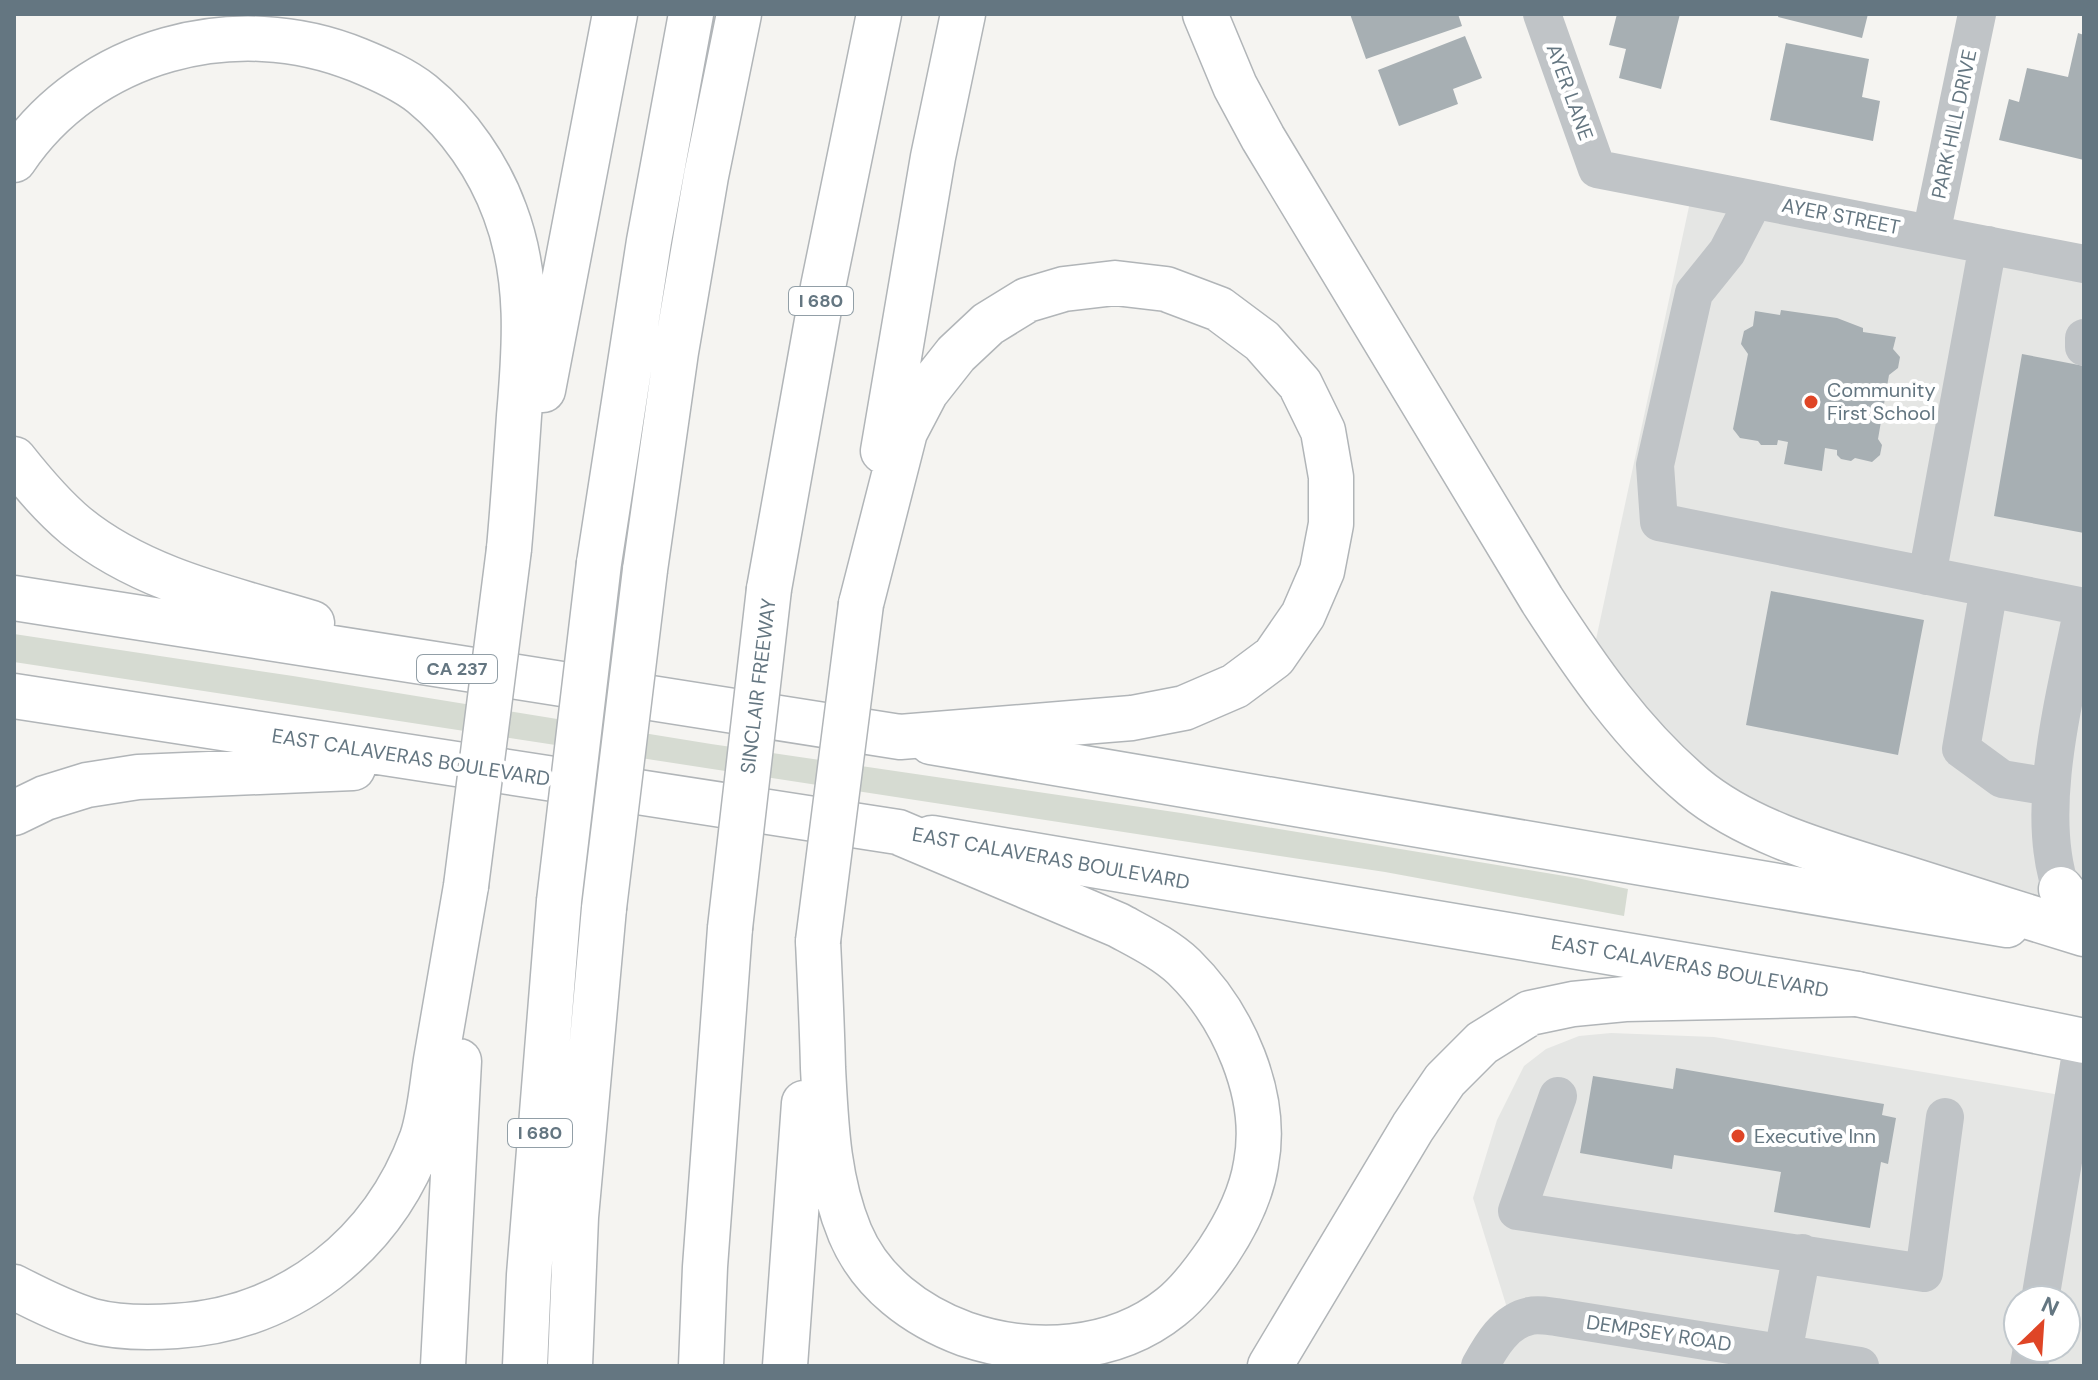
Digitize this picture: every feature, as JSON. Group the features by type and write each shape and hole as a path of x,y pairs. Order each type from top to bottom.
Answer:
{"main road":[{"path":"509,549 557,325 615,14"},
{"name":"I 680","path":"525,1366 529,1275 559,901 599,563 649,241 691,14"},
{"name":"I 680","path":"570,1366 576,1217 604,908 645,570 678,337 739,14"},
{"name":"SINCLAIR FREEWAY","path":"701,1366 705,1267 730,928 769,589 823,287 879,14"},
{"path":"785,1366 818,941 861,604 891,394 933,157 963,14"},
{"path":"1205,14 1235,86 1279,165 1542,600 1589,672 1637,733 1696,789 1749,821 1810,848 2084,936"},
{"path":"14,160 28,139 61,106 97,79 141,58 188,43 238,37 287,40 336,50 383,70 422,94 458,131 487,171 505,212 517,252 525,341 509,549 466,886 423,1136 404,1178 375,1224 338,1260 298,1291 251,1313 198,1325 144,1328 93,1321 41,1302 14,1287"},
{"path":"861,604 905,432 926,392 956,354 988,324 1027,300 1064,289 1115,283 1166,289 1219,309 1262,341 1300,384 1323,431 1331,477 1331,524 1322,571 1303,615 1274,657 1235,686 1184,708 1132,718 900,737"},
{"path":"14,459 45,498 78,528 126,559 180,583 467,671"},
{"name":"CA 237","path":"14,598 900,737"},
{"name":"EAST CALAVERAS BOULEVARD","path":"14,696 898,832 1857,994 2084,1041"},
{"path":"900,737 2084,936"},
{"path":"14,813 45,798 87,785 138,777 455,764"},
{"path":"818,941 827,1144 836,1193 851,1236 874,1273 907,1305 948,1328 993,1343 1041,1349 1088,1345 1129,1331 1171,1307 1203,1274 1227,1239 1248,1199 1257,1162 1257,1118 1250,1075 1231,1032 1208,995 1183,966 1149,941 898,832"},
{"path":"443,1366 466,886"},
{"path":"1270,1366 1413,1127 1445,1080 1482,1043 1530,1013 1573,1004 1625,999 1857,994"}],"street":[{"name":"AYER LANE","path":"1542,14 1597,169"},
{"name":"PARK HILL DRIVE","path":"1931,234 1977,14"},
{"name":"AYER STREET","path":"1597,169 2084,264"},
{"path":"1754,200 1727,252 1694,293 1655,465 1659,522 2083,607 2050,787 2053,867 2073,904"},
{"path":"1927,576 1988,245"},
{"path":"2084,338 2084,347"},
{"path":"1989,588 1961,749 2002,779 2050,787"},
{"path":"2043,1284 2084,1041"},
{"path":"1558,1096 1517,1211 1924,1273 1945,1117"},
{"path":"1783,1353 1802,1253"},
{"name":"DEMPSEY ROAD","path":"1480,1366 1494,1341 1512,1324 1530,1315 1556,1317 1742,1356 1783,1353 1860,1366"}],"shaded area":[{"path":"1693,188 2084,264 2084,934 1749,821 1589,672"},
{"path":"14,634 711,744 1181,813 1577,878 1628,889 1624,916 1385,872 14,662"},
{"path":"1611,1033 1714,1037 2084,1099 2084,1366 1480,1366 1512,1324 1473,1198 1497,1120 1524,1066 1546,1049 1579,1036"}],"building":[{"path":"1350,14 1458,14 1462,26 1366,59"},
{"path":"1617,14 1680,14 1661,89 1619,78 1626,49 1609,45"},
{"path":"1779,14 1868,14 1862,38 1778,17"},
{"path":"2078,33 2084,35 2084,160 1999,140 2009,99 2019,102 2027,68 2068,77"},
{"path":"1465,36 1482,78 1453,89 1458,104 1399,126 1378,70"},
{"path":"1786,43 1869,59 1862,97 1880,101 1873,141 1770,120"},
{"name":"Community First School","path":"1781,310 1837,318 1863,328 1863,332 1896,337 1893,349 1900,357 1898,368 1889,375 1878,439 1882,445 1880,455 1872,462 1841,459 1837,450 1825,448 1822,471 1784,464 1788,442 1778,440 1777,445 1761,445 1758,441 1740,438 1733,429 1748,354 1741,344 1744,331 1753,326 1755,311 1780,315"},
{"path":"2022,354 2084,366 2084,533 1994,516"},
{"path":"1771,591 1924,620 1898,755 1746,725"},
{"name":"Executive Inn","path":"1676,1068 1884,1104 1882,1115 1896,1118 1888,1164 1881,1162 1870,1228 1774,1212 1781,1172 1674,1155 1672,1169 1580,1153 1593,1076 1673,1089"}],"place":[{"name":"Community First School","path":"1811,402"},
{"name":"Executive Inn","path":"1738,1136"}]}
